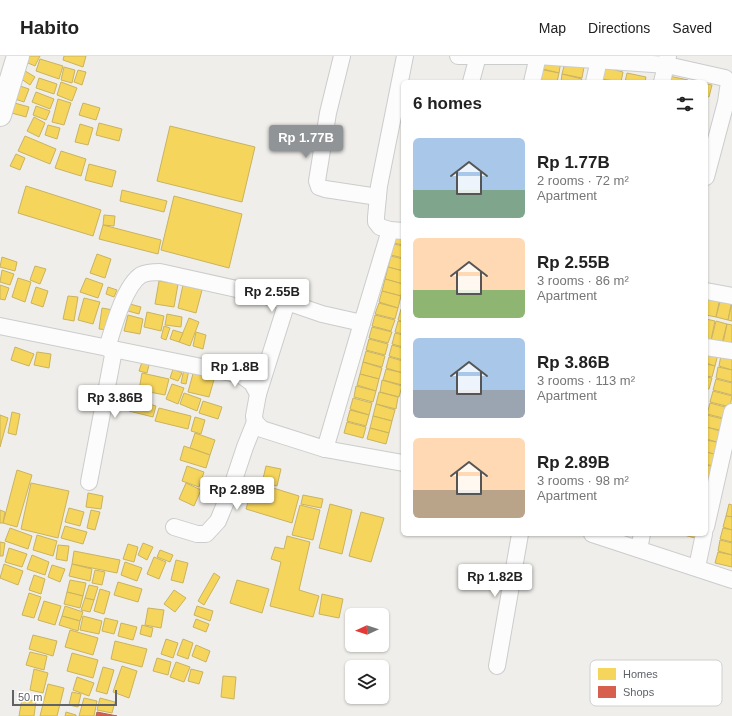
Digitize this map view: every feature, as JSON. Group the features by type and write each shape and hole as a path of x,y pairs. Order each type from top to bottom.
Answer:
{"street":[{"path":"0,116 18,56"},
{"path":"342,56 328,113 317,181 319,187 324,189 378,197"},
{"path":"325,449 362,323 396,230 380,227 376,222 378,197 405,56"},
{"path":"458,56 538,56 599,60 667,60 725,78 729,82 729,103 708,171"},
{"path":"472,80 478,56"},
{"path":"532,80 538,56"},
{"path":"594,80 599,60"},
{"path":"662,80 667,60"},
{"path":"89,482 111,349 119,311 129,289 140,275 160,272 259,294 322,314 362,323"},
{"path":"708,291 732,296"},
{"path":"174,527 197,534 206,534 218,521 255,422 254,416 258,394 287,302"},
{"path":"0,326 240,375 252,383 258,394"},
{"path":"708,347 732,351"},
{"path":"708,518 732,412"},
{"path":"255,422 262,429 325,449 401,463"},
{"path":"497,666 520,536"},
{"path":"604,536 641,542 697,567 732,580"},
{"path":"697,567 704,536"}],"building: Homes":[{"path":"23,56 40,56 35,66 21,60"},
{"path":"64,56 86,56 83,67 63,60"},
{"path":"542,57 561,61 559,73 539,68"},
{"path":"40,59 63,66 59,79 36,71"},
{"path":"565,62 584,67 582,78 562,74"},
{"path":"64,67 75,70 72,83 61,80"},
{"path":"604,67 623,72 621,80 601,79"},
{"path":"22,69 35,77 30,85 17,76"},
{"path":"539,69 559,73 557,80 537,80"},
{"path":"78,70 86,72 82,85 74,82"},
{"path":"627,73 646,77 645,80 625,80"},
{"path":"562,74 582,79 582,80 561,80"},
{"path":"669,76 688,80 668,80"},
{"path":"39,78 57,84 54,94 36,88"},
{"path":"61,82 77,88 72,101 57,95"},
{"path":"14,84 29,89 24,102 9,97"},
{"path":"708,84 712,85 708,97"},
{"path":"36,92 54,99 50,109 32,102"},
{"path":"58,99 71,103 64,125 52,122"},
{"path":"11,102 29,107 26,117 8,112"},
{"path":"83,103 100,108 96,120 79,115"},
{"path":"36,106 50,111 46,120 33,115"},
{"path":"34,117 45,123 39,137 27,131"},
{"path":"99,123 122,129 119,141 96,135"},
{"path":"80,124 93,128 88,145 75,142"},
{"path":"48,125 60,128 57,139 45,135"},
{"path":"170,126 255,147 242,202 157,181"},
{"path":"25,136 56,149 50,164 18,151"},
{"path":"61,151 86,159 81,176 55,168"},
{"path":"16,154 25,158 20,170 10,166"},
{"path":"89,164 116,171 112,187 85,180"},
{"path":"26,186 101,210 93,236 18,213"},
{"path":"122,190 167,201 164,212 120,201"},
{"path":"174,196 242,214 229,268 161,250"},
{"path":"104,215 115,216 114,226 103,225"},
{"path":"103,225 161,240 158,254 99,239"},
{"path":"397,232 401,233 401,245 394,243"},
{"path":"394,244 401,246 401,258 391,255"},
{"path":"97,254 111,259 105,278 90,273"},
{"path":"391,256 401,258 401,270 388,267"},
{"path":"2,257 17,262 15,271 0,267"},
{"path":"35,266 46,269 40,284 30,280"},
{"path":"388,267 401,270 401,283 385,279"},
{"path":"2,270 14,274 10,285 0,282"},
{"path":"18,278 31,282 25,302 12,297"},
{"path":"86,278 103,284 98,298 80,292"},
{"path":"385,279 401,283 401,296 382,291"},
{"path":"159,281 178,284 174,307 155,304"},
{"path":"0,285 9,288 5,300 0,299"},
{"path":"183,285 202,290 196,313 178,308"},
{"path":"36,287 48,291 43,307 31,303"},
{"path":"108,287 117,290 114,297 106,294"},
{"path":"382,291 401,296 398,308 379,302"},
{"path":"709,295 720,298 716,317 708,315"},
{"path":"68,296 78,297 74,321 63,319"},
{"path":"84,298 100,302 93,324 78,320"},
{"path":"721,298 732,300 728,320 716,317"},
{"path":"379,303 398,308 395,319 375,314"},
{"path":"732,303 732,321 728,320"},
{"path":"130,304 141,307 139,314 128,311"},
{"path":"102,308 113,310 109,330 99,329"},
{"path":"401,309 401,321 398,320"},
{"path":"147,312 164,316 161,331 144,327"},
{"path":"167,314 182,317 181,327 165,325"},
{"path":"128,315 143,319 140,334 124,331"},
{"path":"375,315 395,320 391,331 372,326"},
{"path":"189,318 199,322 190,346 179,342"},
{"path":"708,319 715,321 711,340 708,339"},
{"path":"398,321 401,322 401,334 395,332"},
{"path":"716,321 727,324 722,343 711,341"},
{"path":"727,324 732,325 732,345 723,343"},
{"path":"164,326 170,328 166,340 161,338"},
{"path":"372,327 392,332 388,343 369,338"},
{"path":"173,330 183,333 179,342 170,339"},
{"path":"196,332 206,335 203,349 193,346"},
{"path":"395,333 401,334 401,346 392,344"},
{"path":"369,339 388,344 385,355 366,350"},
{"path":"392,345 401,347 401,359 389,356"},
{"path":"15,347 34,354 29,366 11,360"},
{"path":"366,351 385,356 382,367 363,362"},
{"path":"37,352 51,354 49,368 34,365"},
{"path":"708,352 718,354 715,366 708,364"},
{"path":"721,355 732,358 732,370 719,366"},
{"path":"389,357 401,360 401,372 386,368"},
{"path":"143,359 150,361 147,373 139,371"},
{"path":"363,362 382,368 379,379 360,374"},
{"path":"708,364 715,366 712,377 708,376"},
{"path":"718,367 732,370 732,382 716,378"},
{"path":"173,369 182,373 178,381 170,378"},
{"path":"184,369 189,370 186,384 181,383"},
{"path":"386,369 401,373 401,385 383,380"},
{"path":"194,370 215,376 209,397 188,392"},
{"path":"142,373 169,379 165,395 139,390"},
{"path":"360,374 379,379 376,391 357,385"},
{"path":"708,377 712,378 708,389"},
{"path":"716,379 732,383 732,395 713,390"},
{"path":"382,380 401,386 399,397 380,392"},
{"path":"172,384 184,388 178,404 166,399"},
{"path":"356,386 376,391 373,402 354,397"},
{"path":"713,391 732,396 730,407 710,402"},
{"path":"379,392 398,397 396,409 376,404"},
{"path":"184,393 201,399 197,411 180,404"},
{"path":"353,398 372,403 369,415 350,409"},
{"path":"132,399 156,406 153,417 129,411"},
{"path":"203,401 222,407 218,419 199,413"},
{"path":"710,403 729,408 727,419 708,414"},
{"path":"376,404 395,410 392,421 373,416"},
{"path":"159,408 191,416 188,429 155,421"},
{"path":"350,410 369,415 366,426 347,421"},
{"path":"12,412 20,414 16,435 8,433"},
{"path":"0,415 8,418 0,447"},
{"path":"708,415 727,420 724,431 708,427"},
{"path":"373,416 392,421 389,433 370,428"},
{"path":"195,417 205,420 201,434 191,431"},
{"path":"347,422 366,427 363,438 344,433"},
{"path":"370,428 389,433 386,444 367,439"},
{"path":"708,428 724,432 721,443 708,440"},
{"path":"195,433 215,440 210,455 190,448"},
{"path":"708,440 721,443 718,455 708,452"},
{"path":"184,446 210,455 206,468 180,460"},
{"path":"708,452 718,455 716,467 708,465"},
{"path":"708,465 716,467 713,479 708,478"},
{"path":"187,466 204,472 199,487 182,481"},
{"path":"266,466 281,469 277,486 262,483"},
{"path":"17,470 32,475 17,527 3,523"},
{"path":"254,482 299,496 292,523 246,509"},
{"path":"31,483 69,491 58,538 21,529"},
{"path":"186,483 201,490 194,506 179,499"},
{"path":"88,493 103,496 101,509 86,507"},
{"path":"303,495 323,499 321,508 301,504"},
{"path":"330,504 352,510 342,554 319,548"},
{"path":"729,504 732,505 732,517 726,516"},
{"path":"300,505 320,510 313,540 292,535"},
{"path":"69,508 84,512 80,526 65,522"},
{"path":"0,510 5,512 3,523 0,523"},
{"path":"91,510 100,512 95,530 87,528"},
{"path":"361,512 384,518 371,562 349,556"},
{"path":"726,516 732,517 732,530 723,527"},
{"path":"65,526 87,532 83,544 61,538"},
{"path":"10,528 32,536 28,549 5,541"},
{"path":"723,528 732,530 732,542 720,539"},
{"path":"37,535 57,541 53,556 33,550"},
{"path":"287,536 310,542 299,590 319,596 313,617 270,606 281,562 271,559 275,547 284,549"},
{"path":"688,536 700,536 699,539"},
{"path":"720,540 732,543 732,555 718,551"},
{"path":"0,542 5,543 3,556 0,556"},
{"path":"143,543 153,547 147,560 138,555"},
{"path":"128,544 138,547 134,562 123,559"},
{"path":"58,545 69,546 67,561 56,559"},
{"path":"9,548 27,554 22,567 5,562"},
{"path":"160,550 173,555 170,562 157,557"},
{"path":"74,551 120,560 117,573 72,564"},
{"path":"718,552 732,555 732,567 715,563"},
{"path":"32,555 49,562 45,575 27,569"},
{"path":"154,557 166,562 159,579 147,574"},
{"path":"176,560 188,563 183,583 171,580"},
{"path":"125,562 142,568 137,581 121,575"},
{"path":"4,564 23,571 18,585 0,578"},
{"path":"72,564 92,569 90,581 69,576"},
{"path":"52,565 65,569 60,582 48,577"},
{"path":"95,570 105,572 102,585 92,583"},
{"path":"214,573 220,577 204,605 198,601"},
{"path":"34,575 45,579 41,594 29,590"},
{"path":"70,580 86,583 83,596 67,592"},
{"path":"237,580 269,589 262,613 230,603"},
{"path":"118,582 142,589 138,602 114,595"},
{"path":"89,585 98,587 94,600 85,598"},
{"path":"100,589 110,592 104,614 94,611"},
{"path":"174,590 186,598 175,612 164,604"},
{"path":"67,592 83,596 80,608 64,604"},
{"path":"29,593 41,597 34,618 22,615"},
{"path":"322,594 343,599 339,618 319,614"},
{"path":"85,598 94,600 90,612 81,610"},
{"path":"44,601 61,606 55,625 38,620"},
{"path":"65,606 83,612 80,621 62,616"},
{"path":"197,606 213,611 210,621 194,615"},
{"path":"148,608 164,610 161,628 145,625"},
{"path":"62,616 80,621 78,631 59,625"},
{"path":"83,616 102,621 99,634 80,630"},
{"path":"105,618 118,621 114,634 102,631"},
{"path":"196,619 209,624 206,632 193,627"},
{"path":"121,623 137,627 133,640 118,636"},
{"path":"142,625 153,628 151,637 140,634"},
{"path":"70,630 98,638 93,655 65,647"},
{"path":"33,635 57,641 53,656 29,649"},
{"path":"166,639 178,643 173,658 161,654"},
{"path":"183,639 193,643 188,659 177,655"},
{"path":"115,641 147,649 142,667 111,659"},
{"path":"196,645 210,651 206,662 192,656"},
{"path":"30,652 47,656 44,670 26,665"},
{"path":"72,653 98,660 93,678 67,671"},
{"path":"157,658 171,662 168,675 153,671"},
{"path":"176,662 190,667 184,682 170,677"},
{"path":"122,666 137,671 129,698 113,692"},
{"path":"103,667 114,670 107,694 96,691"},
{"path":"34,669 48,673 43,693 30,690"},
{"path":"191,669 203,672 199,684 188,681"},
{"path":"223,676 236,677 234,699 221,697"},
{"path":"77,677 94,683 89,696 73,690"},
{"path":"48,684 64,688 57,716 40,716"},
{"path":"72,692 81,694 78,707 69,705"},
{"path":"84,698 97,701 94,716 79,716"},
{"path":"100,698 115,702 112,713 97,710"},
{"path":"22,699 36,701 34,716 19,716"},
{"path":"66,712 76,715 76,716 65,716"}],"building: Shops":[{"path":"97,712 117,716 96,716"}]}
